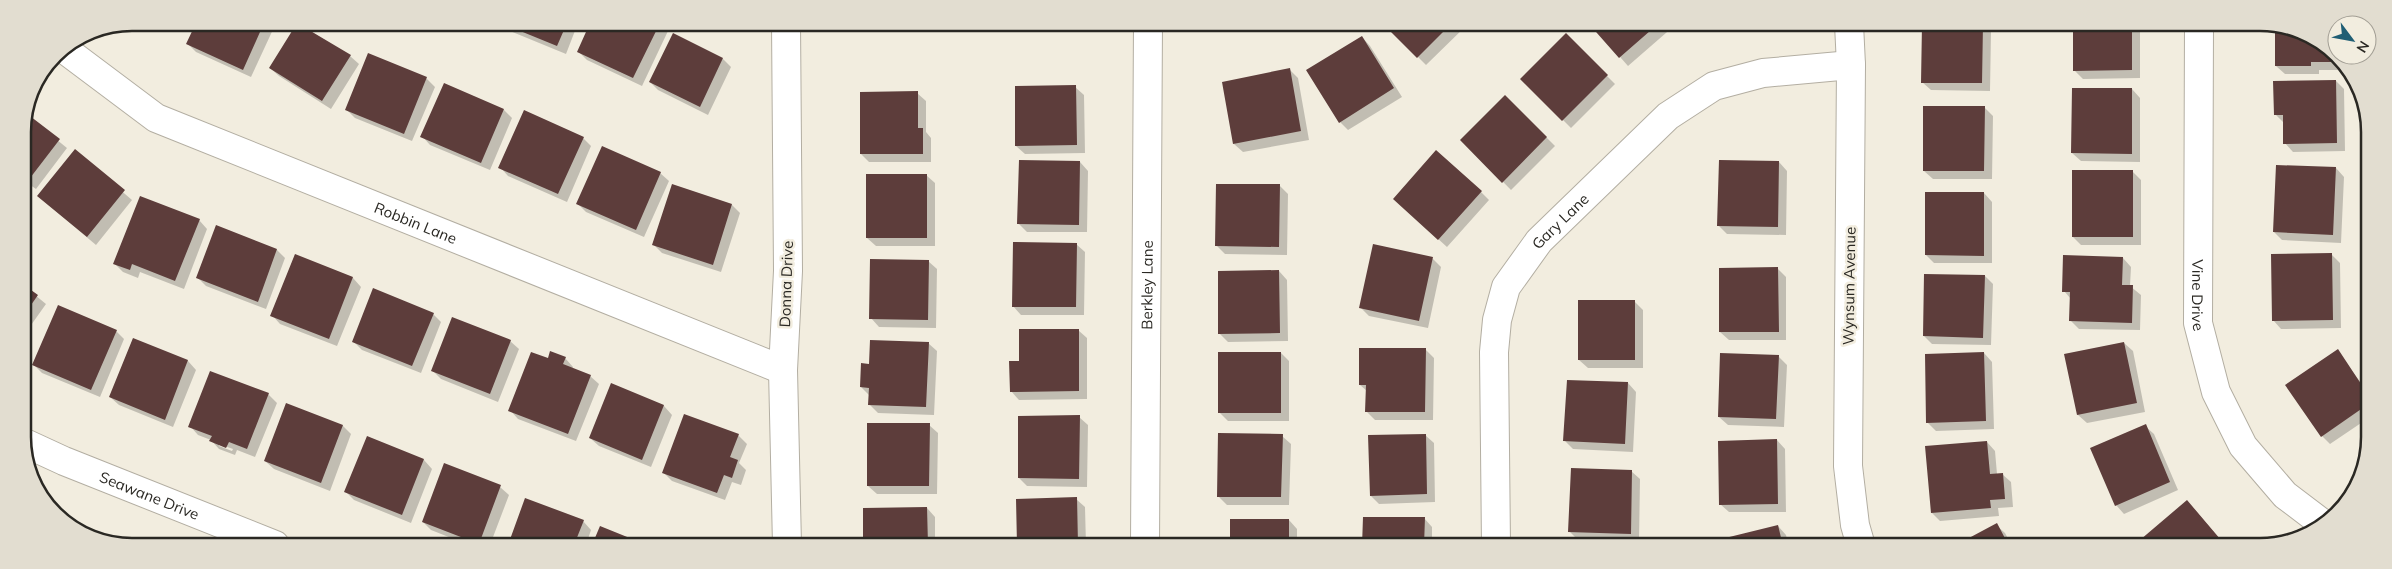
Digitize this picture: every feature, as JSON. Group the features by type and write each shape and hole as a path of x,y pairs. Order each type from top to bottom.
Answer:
{"street":[{"name":"Donna Drive","path":"786,31 788,271 783,370 787,538"},
{"name":"Berkley Lane","path":"1145,538 1148,31"},
{"name":"Wynsum Avenue","path":"1850,31 1852,65 1848,466 1855,525 1859,538"},
{"name":"Vine Drive","path":"2199,31 2197,301 2200,332 2216,392 2243,446 2285,495 2317,519"},
{"name":"Robbin Lane","path":"70,53 156,118 783,370"},
{"name":"Gary Lane","path":"1496,538 1494,352 1496,320 1506,287 1539,241 1668,116 1714,86 1763,73 1852,65"},
{"name":"Seawane Drive","path":"31,446 64,461 257,538"}],"building":[{"path":"192,31 260,31 243,70 186,44"},
{"path":"292,31 310,31 351,55 322,101 269,68"},
{"path":"520,31 564,31 557,46"},
{"path":"586,31 656,31 633,78 577,52"},
{"path":"1390,31 1444,31 1417,58"},
{"path":"1595,31 1650,31 1619,58"},
{"path":"1922,31 1983,31 1982,83 1921,83"},
{"path":"2073,31 2132,31 2132,70 2073,71"},
{"path":"2275,32 2304,42 2327,57 2327,62 2311,62 2311,66 2275,66"},
{"path":"673,33 723,58 700,107 649,82"},
{"path":"1566,33 1608,75 1562,121 1520,79"},
{"path":"1362,36 1394,88 1339,123 1306,70"},
{"path":"368,53 427,77 404,134 345,110"},
{"path":"1290,68 1301,131 1233,144 1222,82"},
{"path":"2336,80 2337,143 2283,144 2283,115 2274,115 2273,81"},
{"path":"444,83 504,109 481,163 420,137"},
{"path":"1076,85 1077,145 1015,146 1015,86"},
{"path":"2072,88 2132,88 2132,154 2071,153"},
{"path":"918,91 918,128 923,128 923,154 860,154 860,92"},
{"path":"1505,95 1547,137 1502,183 1460,140"},
{"path":"1923,106 1985,106 1984,171 1923,171"},
{"path":"524,110 584,137 558,194 498,168"},
{"path":"32,118 60,139 31,177"},
{"path":"602,146 661,172 636,230 576,204"},
{"path":"75,149 125,190 87,237 37,196"},
{"path":"1436,150 1482,191 1438,240 1393,199"},
{"path":"1019,160 1080,161 1079,225 1017,224"},
{"path":"1719,160 1779,161 1778,227 1717,226"},
{"path":"2276,165 2336,167 2333,235 2273,232"},
{"path":"2072,170 2133,170 2133,237 2072,237"},
{"path":"866,174 927,174 927,238 866,238"},
{"path":"672,184 732,204 713,265 652,245"},
{"path":"1216,184 1280,184 1279,247 1215,246"},
{"path":"1925,192 1984,192 1984,256 1925,255"},
{"path":"140,196 200,219 175,281 132,264 130,270 113,264"},
{"path":"216,225 277,249 258,302 196,278"},
{"path":"1013,242 1077,243 1076,307 1012,307"},
{"path":"1373,244 1433,257 1419,321 1359,308"},
{"path":"2332,253 2333,320 2272,321 2271,254"},
{"path":"295,254 353,277 329,339 270,316"},
{"path":"2063,255 2123,257 2122,285 2133,285 2132,323 2069,321 2070,292 2062,292"},
{"path":"870,259 929,260 928,320 869,319"},
{"path":"1778,267 1779,332 1719,332 1719,268"},
{"path":"1279,270 1280,333 1218,334 1218,271"},
{"path":"1924,274 1985,275 1983,338 1923,336"},
{"path":"373,288 434,313 412,366 352,342"},
{"path":"31,290 38,295 31,305"},
{"path":"1578,300 1635,300 1635,360 1578,360"},
{"path":"58,305 117,330 91,390 32,365"},
{"path":"452,317 511,340 490,394 431,371"},
{"path":"1019,329 1079,329 1079,391 1010,392 1009,361 1019,361"},
{"path":"133,338 188,360 165,420 109,397"},
{"path":"870,340 929,342 926,407 868,405 869,388 860,387 861,363 869,364"},
{"path":"2124,342 2137,403 2077,415 2064,354"},
{"path":"1359,348 1426,348 1425,412 1365,412 1366,385 1359,385"},
{"path":"2338,349 2361,384 2361,409 2321,437 2285,385"},
{"path":"550,351 566,357 563,364 591,375 568,434 508,411 531,352 548,358"},
{"path":"1218,352 1281,352 1281,413 1218,413"},
{"path":"1984,352 1986,421 1926,423 1925,354"},
{"path":"1720,353 1779,355 1776,419 1718,417"},
{"path":"210,371 269,393 247,449 229,442 226,448 209,441 212,436 188,427"},
{"path":"1567,380 1628,382 1625,444 1563,441"},
{"path":"611,383 664,405 642,460 589,438"},
{"path":"286,403 343,425 321,483 264,461"},
{"path":"684,414 739,434 730,457 738,460 732,478 724,475 717,493 662,473"},
{"path":"1080,415 1079,479 1018,478 1018,416"},
{"path":"867,423 930,423 929,486 867,486"},
{"path":"2146,424 2170,482 2115,506 2090,448"},
{"path":"1218,433 1283,434 1281,497 1217,497"},
{"path":"1426,434 1427,494 1370,496 1368,435"},
{"path":"367,436 424,459 402,515 344,492"},
{"path":"1777,439 1778,504 1719,505 1718,441"},
{"path":"1987,441 1990,474 2003,473 2005,499 1990,500 1991,508 1931,513 1925,446"},
{"path":"444,463 501,485 481,538 463,538 422,522"},
{"path":"1571,468 1632,470 1631,534 1568,532"},
{"path":"1077,497 1078,538 1017,538 1016,499"},
{"path":"525,498 584,520 577,538 511,538"},
{"path":"2187,500 2219,538 2142,538"},
{"path":"927,507 928,538 863,538 863,508"},
{"path":"1363,517 1425,517 1424,538 1362,538"},
{"path":"1230,519 1289,519 1289,538 1230,538"},
{"path":"1997,523 2005,538 1969,538"},
{"path":"1778,525 1781,538 1725,538"},
{"path":"600,526 630,538 595,538"}]}
